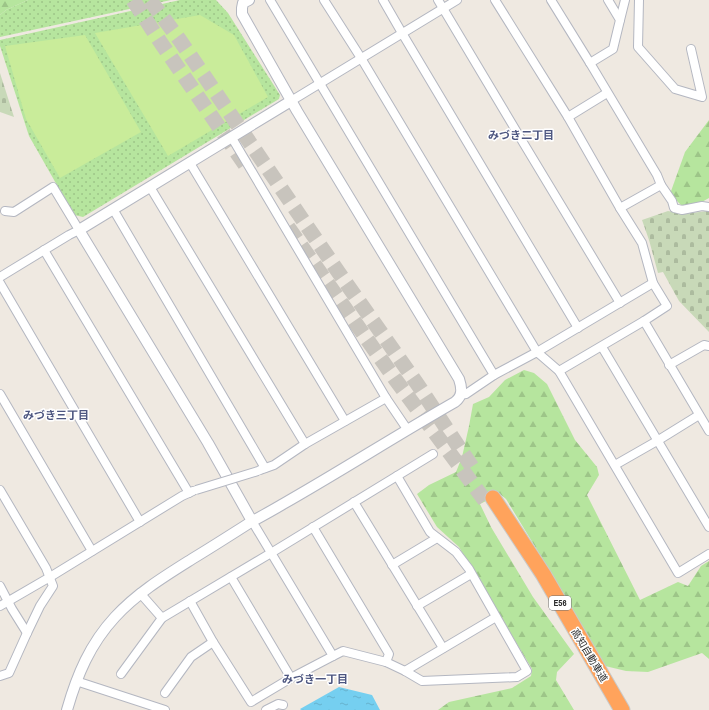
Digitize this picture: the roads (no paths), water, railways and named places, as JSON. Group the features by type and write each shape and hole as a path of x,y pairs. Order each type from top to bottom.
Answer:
{"highway":[{"name":"高知自動車道","path":"613,710 575,642 489,500 542,574 622,710"}],"street":[{"path":"67,710 76,681 86,659 106,627 140,593 252,521 294,498 407,429 455,402 460,395 462,386 459,379 291,101 242,14 243,3 249,0"},
{"path":"270,0 494,375"},
{"path":"324,0 361,58 537,352 559,371 678,573 709,554"},
{"path":"383,0 578,328"},
{"path":"438,0 620,303"},
{"path":"0,277 232,138 457,0"},
{"path":"495,0 568,117 620,208 642,243 653,283 667,306 602,347 559,371"},
{"path":"551,0 657,175 661,185 672,201 674,208 682,210 702,206 709,207"},
{"path":"608,0 620,20"},
{"path":"590,64 613,49 625,0"},
{"path":"640,0 638,47 675,89 702,97 691,49"},
{"path":"568,117 607,93"},
{"path":"232,138 386,398 407,429"},
{"path":"190,163 345,421"},
{"path":"620,208 661,185"},
{"path":"5,211 14,212 53,187 208,443 252,521 333,656"},
{"path":"150,187 305,444"},
{"path":"113,210 262,469"},
{"path":"44,250 192,491"},
{"path":"0,283 140,522"},
{"path":"460,395 466,394 494,375 537,352 653,283"},
{"path":"644,321 709,431"},
{"path":"669,365 704,345 709,346"},
{"path":"602,347 709,527"},
{"path":"0,394 92,551"},
{"path":"0,606 192,491 274,465 305,444 386,398"},
{"path":"615,465 699,415"},
{"path":"120,674 162,618 433,454"},
{"path":"190,601 250,702 291,678 343,651 386,662 422,681 517,678 527,670 471,574 456,552 430,532 397,476"},
{"path":"0,490 46,568 53,586 40,606 9,674 0,676"},
{"path":"354,502 443,648"},
{"path":"313,527 389,654 386,662"},
{"path":"392,565 437,538"},
{"path":"417,606 471,574"},
{"path":"231,577 291,678"},
{"path":"0,586 27,633"},
{"path":"140,593 162,618"},
{"path":"405,671 496,617"},
{"path":"164,692 191,657 213,642"},
{"path":"76,681 165,710"},
{"path":"266,710 278,704 283,705"}],"water":[{"path":"339,687 372,695 380,710 300,709"}],"tunnel":[{"path":"133,0 246,166"},
{"path":"150,0 179,39 339,273 418,385 472,467"},
{"path":"288,227 395,379 486,502"}],"district":[{"name":"みづき二丁目","path":"521,135"},
{"name":"みづき三丁目","path":"56,415"},
{"name":"みづき一丁目","path":"315,679"}]}
